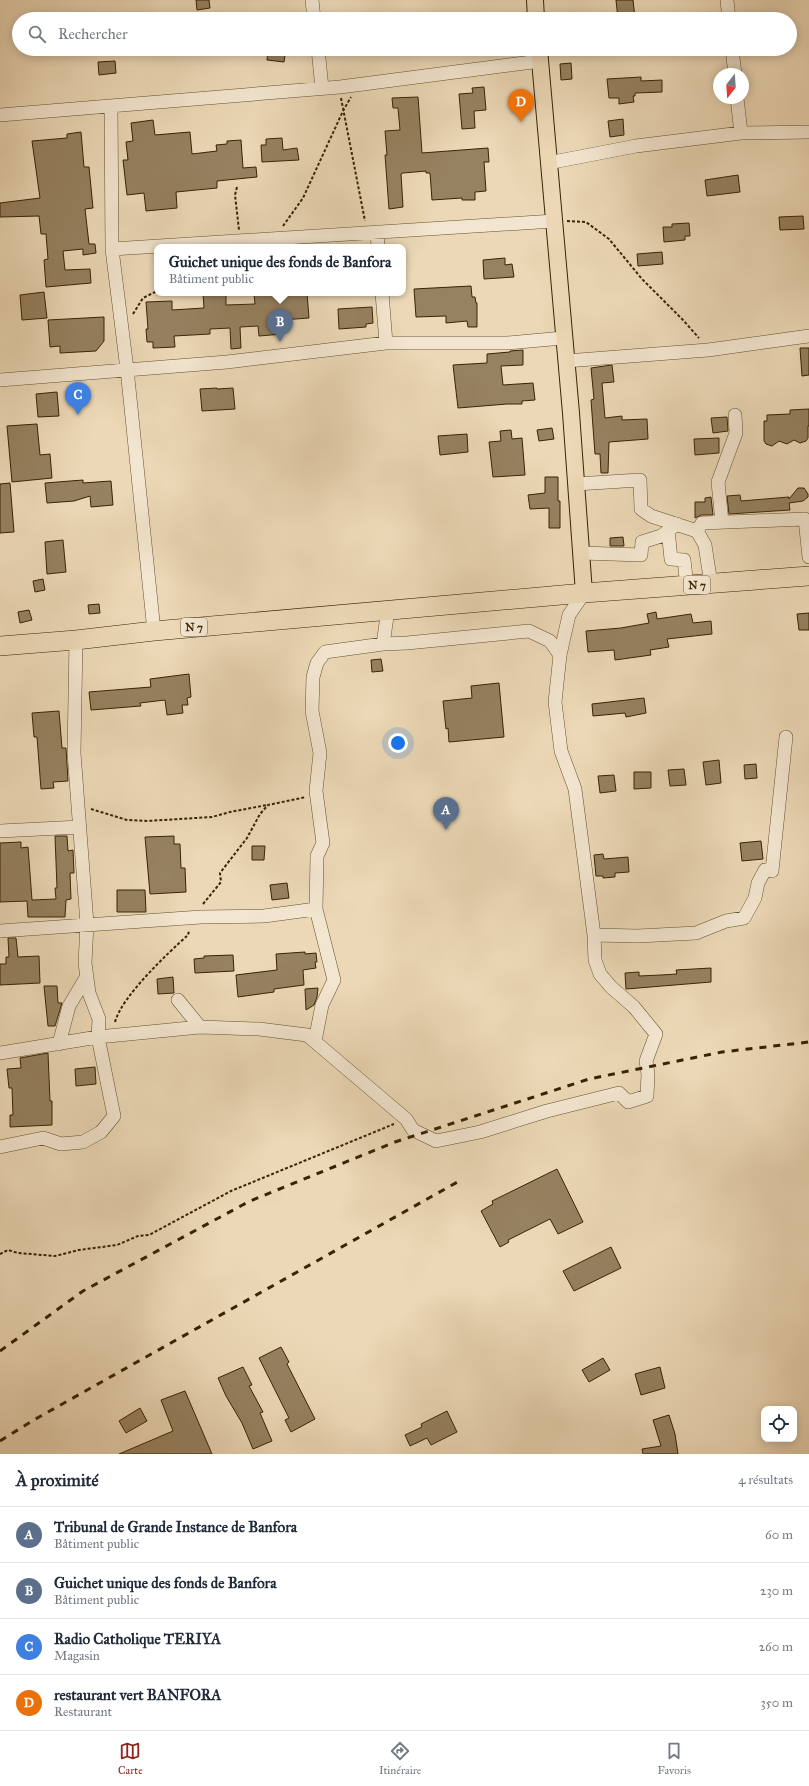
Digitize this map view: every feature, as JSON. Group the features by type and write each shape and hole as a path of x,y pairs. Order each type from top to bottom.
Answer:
{"highway":[{"name":"N 7","path":"0,646 584,593 809,576"}],"main road":[{"path":"535,0 536,12"},
{"path":"540,56 582,552 584,593"}],"street":[{"path":"312,0 313,12"},
{"path":"727,0 728,12"},
{"path":"319,56 322,88"},
{"path":"0,115 111,107 359,84 534,56"},
{"path":"733,56 734,68"},
{"path":"738,104 741,133"},
{"path":"111,107 112,249 127,369 154,631"},
{"path":"548,163 636,146 741,133 809,132"},
{"path":"192,244 554,221"},
{"path":"372,232 377,244"},
{"path":"112,249 154,246"},
{"path":"382,296 386,343"},
{"path":"566,361 708,350 809,336"},
{"path":"0,380 227,362 386,343 507,343 563,338"},
{"path":"722,522 718,482 736,433 735,415"},
{"path":"576,484 640,480 641,509 672,527 697,531"},
{"path":"697,531 702,523 805,518 809,557"},
{"path":"582,552 641,555 642,542 661,536 672,527"},
{"path":"672,527 671,559 684,560 687,586"},
{"path":"697,531 705,545 711,584"},
{"path":"0,1053 98,1037 200,1027 260,1029 307,1035 406,1119 413,1130 436,1141 480,1132 547,1111 619,1093 628,1102 647,1096 648,1074 646,1061 656,1034 634,1007 611,987 600,974 595,960 594,935 574,789 561,751 555,702 560,655 569,615 584,593"},
{"path":"382,644 388,610"},
{"path":"315,1041 322,1005 334,980 316,909 317,856 323,843 317,788 320,753 312,711 313,677 317,663 325,652 382,644 407,643 529,631 550,641 560,655"},
{"path":"0,1147 43,1138 61,1144 83,1142 101,1132 114,1116 98,1037 99,1019 89,993 85,963 87,924 74,752 76,640"},
{"path":"594,935 638,936 696,933 726,921 744,918 755,898 758,883 765,870 772,870 786,737"},
{"path":"0,831 80,827"},
{"path":"0,931 87,924 193,918 264,916 316,909"},
{"path":"59,1044 70,1006 87,976"},
{"path":"178,1000 200,1027"}],"path":[{"path":"272,239 289,219 303,198 343,111 359,84"},
{"path":"343,111 372,232"},
{"path":"237,187 235,195 240,241"},
{"path":"554,221 586,222 609,239 630,266 683,320 708,350"},
{"path":"122,324 135,312 143,298 154,292"},
{"path":"78,806 127,820 147,821 212,817 306,797 317,788"},
{"path":"98,1037 110,1030 115,1024 118,1012 156,964 188,935 193,918 221,882 220,873 247,838 260,814 268,805"},
{"path":"0,1254 8,1250 18,1253 55,1256 117,1245 138,1236 149,1235 231,1191 406,1119"}],"building":[{"path":"196,0 209,0 210,8 197,10"},
{"path":"616,0 633,0 634,12 617,12"},
{"path":"267,56 285,56 284,62 267,60"},
{"path":"115,61 116,73 99,75 98,62"},
{"path":"571,63 572,79 561,80 560,64"},
{"path":"641,77 641,81 662,80 662,92 635,93 635,96 633,96 634,102 619,104 619,98 609,98 607,79"},
{"path":"484,87 486,110 474,111 475,128 462,129 459,94 473,93 472,88"},
{"path":"418,97 422,153 488,148 489,162 484,162 486,191 475,192 475,200 462,200 462,198 432,200 430,173 426,173 426,171 403,173 401,174 403,207 389,209 385,155 387,155 385,131 400,130 398,108 393,108 392,98"},
{"path":"623,119 624,135 610,137 608,121"},
{"path":"153,120 155,135 190,132 192,154 217,151 216,145 227,144 227,141 241,140 243,168 256,167 257,177 217,181 217,188 176,192 177,208 146,211 144,193 127,195 123,160 128,160 126,142 133,141 131,123"},
{"path":"81,132 84,167 89,167 93,208 85,209 89,244 95,244 96,253 83,255 83,249 63,251 65,270 90,269 91,283 46,287 44,260 48,259 46,234 41,234 39,216 0,217 0,203 40,198 32,141 67,138 67,134"},
{"path":"282,138 283,150 297,148 299,160 262,162 261,145 266,145 266,139"},
{"path":"738,175 740,192 707,196 705,180"},
{"path":"803,216 804,229 780,230 779,217"},
{"path":"689,223 690,236 685,236 685,240 664,242 663,227 672,227 672,224"},
{"path":"662,252 663,264 638,266 637,254"},
{"path":"505,258 505,265 512,264 514,277 484,279 483,260"},
{"path":"471,286 472,297 475,297 477,303 477,327 468,327 467,321 446,323 446,316 416,317 414,289"},
{"path":"44,292 47,318 22,320 20,295"},
{"path":"203,296 226,296 226,305 255,304 254,296 307,296 309,318 282,320 283,334 259,336 258,326 240,327 241,348 231,349 230,328 210,329 210,334 174,336 175,347 153,348 153,342 147,342 146,329 148,329 146,302 172,301 172,310 204,308"},
{"path":"372,307 373,323 366,324 366,327 339,329 338,309"},
{"path":"104,317 104,341 96,351 60,353 60,346 50,347 48,320"},
{"path":"800,348 809,348 809,375 802,376"},
{"path":"523,350 523,365 501,366 503,385 533,383 535,400 522,401 522,404 458,408 453,365 487,363 487,354"},
{"path":"612,365 614,382 602,383 605,418 622,416 622,420 647,419 648,439 609,442 608,473 601,473 600,454 595,454 591,400 594,399 591,368"},
{"path":"233,388 235,409 202,411 200,389"},
{"path":"57,392 59,416 38,417 36,394"},
{"path":"809,409 808,438 806,441 800,443 794,440 787,444 779,441 772,446 766,444 764,441 764,421 767,421 767,415 790,414 790,410"},
{"path":"727,417 728,431 713,433 711,418"},
{"path":"37,424 40,455 50,454 52,478 12,482 7,426"},
{"path":"552,428 554,439 539,441 537,430"},
{"path":"511,430 512,439 522,438 525,475 493,477 489,442 501,441 500,431"},
{"path":"467,434 468,452 440,455 438,436"},
{"path":"719,438 719,453 695,455 694,439"},
{"path":"545,477 558,477 560,528 549,528 549,508 530,509 528,495 545,493"},
{"path":"83,480 83,483 111,481 113,505 91,507 90,496 74,501 47,503 45,483"},
{"path":"10,483 14,532 0,533 0,484"},
{"path":"798,488 804,488 808,494 808,497 803,501 789,503 790,510 729,514 727,496 740,495 741,501 789,497 789,499"},
{"path":"711,497 713,515 701,515 695,518 695,502 705,502 705,498"},
{"path":"623,537 624,546 610,546 610,538"},
{"path":"63,540 66,572 47,574 45,542"},
{"path":"43,579 45,590 35,592 33,581"},
{"path":"99,604 100,613 89,614 88,605"},
{"path":"29,610 32,620 20,623 18,612"},
{"path":"656,612 657,619 691,614 693,623 711,621 712,634 667,639 669,647 650,650 651,655 615,660 614,650 588,652 586,631 621,628 649,623 647,614"},
{"path":"809,613 809,630 799,630 797,614"},
{"path":"381,659 383,671 372,672 371,660"},
{"path":"189,674 191,697 187,698 188,705 182,705 183,713 167,715 165,700 140,703 141,706 91,710 89,692 151,687 150,679"},
{"path":"499,683 504,737 449,742 443,701 472,698 471,686"},
{"path":"644,698 646,713 626,717 625,713 593,716 592,704"},
{"path":"59,711 62,748 66,748 68,781 53,782 54,788 41,789 37,737 34,737 32,713"},
{"path":"719,760 721,783 706,785 703,762"},
{"path":"756,764 757,778 745,779 744,765"},
{"path":"684,769 686,785 670,786 668,770"},
{"path":"634,772 651,772 651,788 634,789"},
{"path":"614,775 616,791 600,793 598,776"},
{"path":"55,836 67,836 68,851 73,850 74,873 70,873 71,899 66,900 65,917 28,917 27,901 0,902 0,843 21,842 21,848 28,847 32,900 56,899"},
{"path":"174,836 174,844 180,844 181,868 185,868 186,892 150,894 145,837"},
{"path":"761,841 763,859 742,861 740,843"},
{"path":"252,846 265,846 264,860 252,860"},
{"path":"603,854 604,859 628,857 629,872 615,873 615,877 603,878 603,876 596,876 594,855"},
{"path":"287,883 289,898 272,900 270,885"},
{"path":"117,890 145,890 146,912 117,912"},
{"path":"8,938 16,938 18,957 39,956 40,983 0,985 0,964 6,964 6,957 9,957"},
{"path":"305,952 305,954 316,953 317,962 315,962 316,968 303,970 304,985 274,989 274,992 238,997 236,975 277,970 276,954"},
{"path":"233,955 234,971 195,973 194,959 204,958 204,956"},
{"path":"711,968 711,982 626,989 625,973 639,972 639,976 661,975 677,974 676,970"},
{"path":"173,977 174,993 158,994 157,979"},
{"path":"44,986 57,986 58,1003 62,1003 55,1026 48,1026"},
{"path":"318,988 314,1005 306,1010 305,989"},
{"path":"48,1053 50,1101 52,1101 52,1125 10,1127 10,1115 13,1115 12,1088 9,1088 7,1069 21,1068 20,1058"},
{"path":"95,1067 96,1084 76,1086 75,1069"},
{"path":"557,1169 583,1222 558,1234 550,1219 508,1240 509,1242 500,1247 481,1211 493,1204 492,1201"},
{"path":"611,1247 621,1268 574,1291 563,1271"},
{"path":"281,1347 289,1362 287,1364 315,1419 291,1432 285,1420 289,1418 259,1358"},
{"path":"603,1358 610,1370 589,1382 582,1370"},
{"path":"243,1367 252,1385 249,1386 263,1412 260,1413 272,1441 253,1449 242,1423 226,1396 218,1378"},
{"path":"660,1367 665,1388 641,1395 635,1374"},
{"path":"185,1391 212,1454 119,1454 173,1431 161,1400"},
{"path":"140,1408 147,1421 126,1433 119,1421"},
{"path":"447,1411 457,1432 431,1445 427,1438 410,1446 405,1435 422,1427 421,1424"},
{"path":"669,1415 675,1434 678,1454 643,1454 642,1449 661,1446 653,1420"}],"railway":[{"path":"0,1351 83,1291 250,1201 395,1142 589,1079 722,1052 809,1042"},
{"path":"0,1441 32,1421 461,1180"}],"place":[{"name":"restaurant vert BANFORA","path":"521,122"},
{"name":"Guichet unique des fonds de Banfora","path":"280,342"},
{"name":"Radio Catholique TERIYA","path":"78,415"},
{"name":"Tribunal de Grande Instance de Banfora","path":"446,830"}]}
